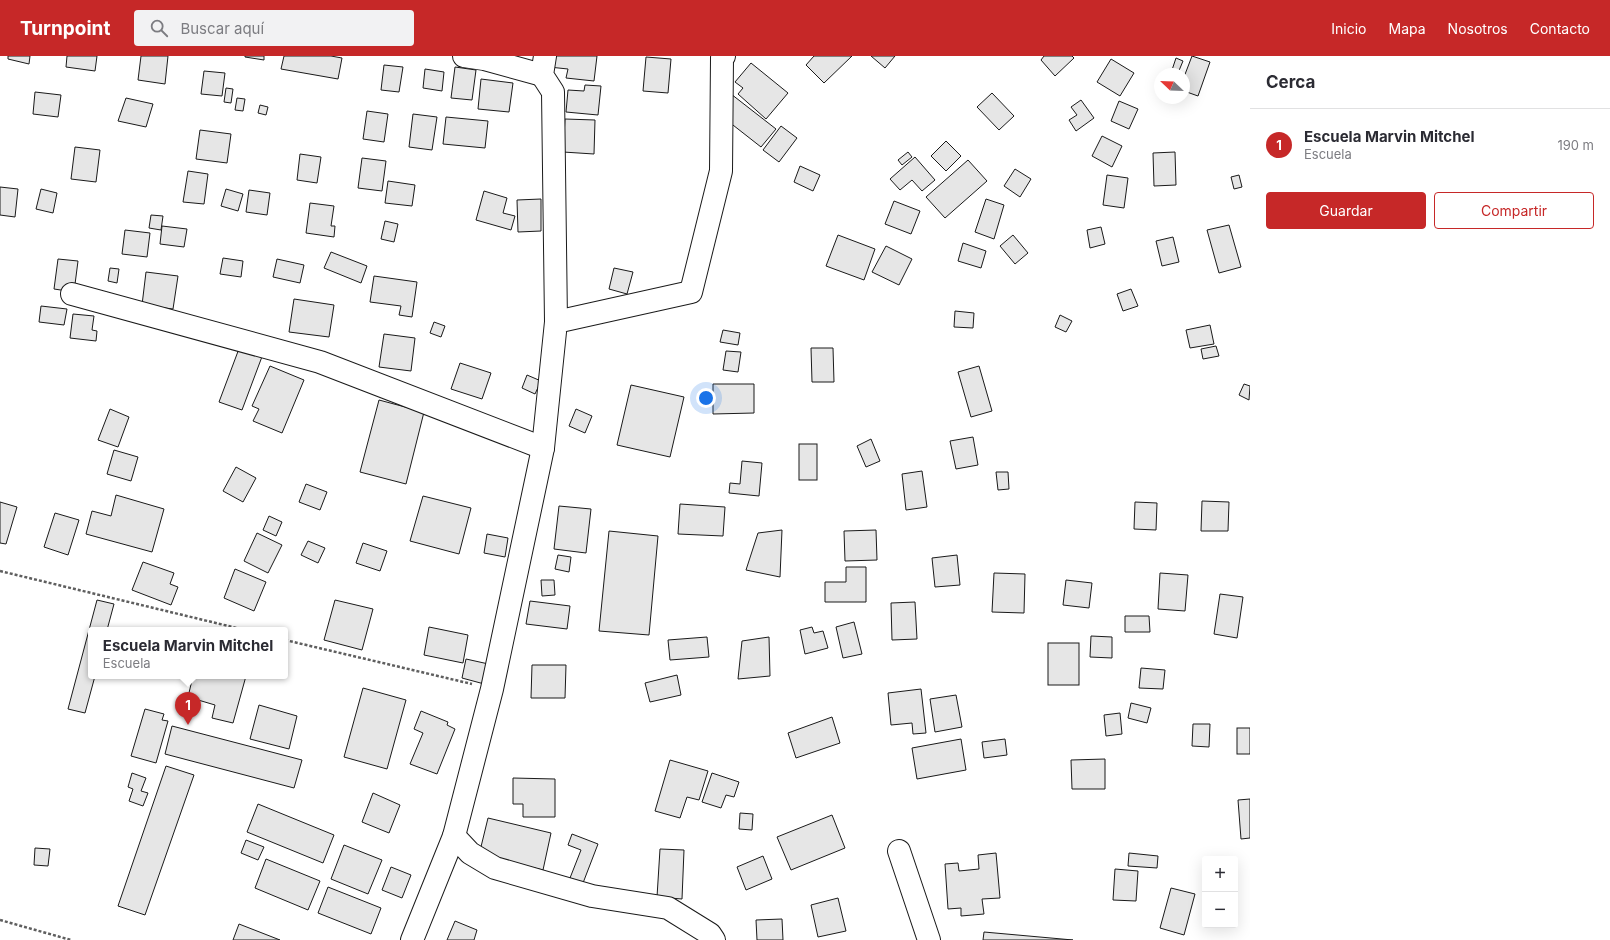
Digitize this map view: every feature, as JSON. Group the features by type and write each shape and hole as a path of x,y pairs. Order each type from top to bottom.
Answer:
{"street":[{"path":"412,940 454,836 492,689 543,448 556,322 553,92 543,66 464,56"},
{"path":"556,322 691,292 721,172 722,58 724,56"},
{"path":"72,294 320,362 543,448"},
{"path":"454,836 470,853 495,868 592,896 668,908 710,934 714,940"},
{"path":"899,851 928,940"}],"path":[{"path":"0,571 233,627"},
{"path":"288,641 492,689"},
{"path":"0,920 72,940"}],"building":[{"path":"8,56 30,56 29,64 8,59"},
{"path":"67,56 97,56 95,71 66,67"},
{"path":"141,56 168,56 165,84 138,80"},
{"path":"264,56 264,60 245,57"},
{"path":"284,56 331,56 342,58 338,79 281,69"},
{"path":"550,56 597,56 594,81 566,78 568,69 549,67"},
{"path":"814,56 852,56 824,83 806,65"},
{"path":"871,56 895,56 885,68"},
{"path":"1044,56 1072,56 1074,58 1055,76 1041,60"},
{"path":"1192,56 1210,62 1198,96 1190,93 1190,68 1187,68"},
{"path":"646,57 671,59 668,93 643,91"},
{"path":"1176,58 1183,61 1180,68 1173,68"},
{"path":"1111,59 1134,73 1120,96 1097,82"},
{"path":"751,63 788,93 766,119 738,94 743,88 735,82"},
{"path":"384,65 403,67 399,92 381,90"},
{"path":"455,67 476,70 472,100 451,98"},
{"path":"425,69 444,72 442,91 423,88"},
{"path":"204,71 225,73 222,96 201,94"},
{"path":"481,79 513,83 509,112 478,109"},
{"path":"585,85 601,86 598,115 566,112 568,90 584,91"},
{"path":"226,88 233,89 231,103 224,102"},
{"path":"35,92 61,95 58,117 33,114"},
{"path":"992,93 1014,116 999,130 977,107"},
{"path":"731,94 776,129 761,147 724,118"},
{"path":"126,98 153,104 146,127 118,121"},
{"path":"237,98 245,99 243,111 235,110"},
{"path":"1081,100 1094,118 1076,131 1069,120 1077,115 1071,107"},
{"path":"1119,101 1138,109 1129,129 1111,121"},
{"path":"260,105 268,107 266,115 258,113"},
{"path":"367,111 388,114 384,142 363,139"},
{"path":"413,114 437,117 432,150 409,147"},
{"path":"446,117 488,121 485,148 443,144"},
{"path":"565,119 595,120 594,154 563,152"},
{"path":"781,126 797,138 779,162 763,150"},
{"path":"200,130 231,134 227,163 196,159"},
{"path":"1102,136 1122,146 1112,167 1092,156"},
{"path":"946,141 961,156 946,171 931,156"},
{"path":"75,147 100,150 96,182 71,179"},
{"path":"908,152 912,157 902,165 898,160"},
{"path":"1175,152 1176,185 1154,186 1153,153"},
{"path":"300,154 321,157 317,183 297,180"},
{"path":"915,157 935,180 922,191 912,180 900,190 890,179"},
{"path":"362,158 386,161 382,191 358,188"},
{"path":"968,160 987,181 945,218 926,197"},
{"path":"800,166 820,175 813,191 794,182"},
{"path":"1015,169 1031,179 1020,197 1004,186"},
{"path":"188,171 208,174 204,204 183,202"},
{"path":"1107,175 1128,178 1124,208 1103,205"},
{"path":"1239,175 1242,187 1234,189 1231,177"},
{"path":"388,181 415,185 412,206 385,203"},
{"path":"0,187 18,189 15,217 0,215"},
{"path":"41,189 57,193 53,213 36,209"},
{"path":"226,189 243,194 238,211 221,206"},
{"path":"249,190 270,193 267,215 246,212"},
{"path":"484,191 507,198 503,213 515,216 511,230 476,220"},
{"path":"541,199 541,231 518,232 517,200"},
{"path":"986,199 1004,205 994,239 975,232"},
{"path":"894,201 920,211 911,234 885,224"},
{"path":"310,203 334,206 331,226 335,226 334,237 306,233"},
{"path":"151,215 163,216 161,230 149,228"},
{"path":"385,221 398,224 394,242 381,239"},
{"path":"1229,225 1241,267 1219,273 1207,230"},
{"path":"162,226 187,229 184,247 160,244"},
{"path":"1101,227 1105,244 1090,248 1087,230"},
{"path":"125,230 150,233 147,257 122,254"},
{"path":"838,235 875,249 864,280 826,266"},
{"path":"1013,235 1028,253 1015,264 1000,246"},
{"path":"1173,237 1179,262 1162,266 1156,241"},
{"path":"963,243 986,251 981,268 958,261"},
{"path":"886,246 912,259 899,285 872,272"},
{"path":"331,252 367,266 361,283 324,268"},
{"path":"223,258 243,261 241,277 220,274"},
{"path":"58,259 78,261 74,292 54,289"},
{"path":"277,259 304,265 300,283 273,277"},
{"path":"110,268 119,269 117,283 108,281"},
{"path":"614,268 633,272 627,294 609,289"},
{"path":"146,272 178,276 173,309 142,305"},
{"path":"374,276 417,282 412,317 399,315 401,306 370,302"},
{"path":"1131,289 1138,306 1123,311 1117,294"},
{"path":"294,299 334,305 329,337 289,332"},
{"path":"41,306 67,309 64,325 39,322"},
{"path":"955,311 974,313 973,328 954,327"},
{"path":"73,314 94,316 92,330 97,331 96,341 70,338"},
{"path":"1060,315 1072,321 1066,332 1055,327"},
{"path":"434,322 445,326 441,337 430,333"},
{"path":"1210,325 1214,344 1190,348 1186,330"},
{"path":"723,330 740,333 738,345 720,342"},
{"path":"384,334 415,338 411,371 379,367"},
{"path":"240,346 263,354 242,410 219,402"},
{"path":"1216,346 1219,356 1203,359 1201,349"},
{"path":"811,348 833,348 834,382 812,382"},
{"path":"726,351 741,352 738,372 723,370"},
{"path":"460,363 491,373 482,399 451,389"},
{"path":"270,366 304,380 282,433 253,421 259,409 252,406"},
{"path":"979,366 992,411 971,417 958,372"},
{"path":"527,375 541,381 535,394 522,388"},
{"path":"713,384 754,384 754,413 713,414"},
{"path":"1244,384 1250,386 1249,400 1239,395"},
{"path":"631,385 684,397 670,457 617,445"},
{"path":"379,400 424,412 406,484 360,472"},
{"path":"110,409 129,417 118,447 98,440"},
{"path":"576,409 592,416 585,433 569,426"},
{"path":"973,437 978,465 956,469 950,441"},
{"path":"871,439 880,461 866,467 857,446"},
{"path":"799,444 817,444 817,480 799,480"},
{"path":"114,450 138,457 131,481 107,474"},
{"path":"742,461 762,463 759,496 729,493 730,483 740,484"},
{"path":"236,467 256,478 243,502 223,491"},
{"path":"922,471 927,507 906,510 902,474"},
{"path":"996,472 1008,472 1009,489 998,490"},
{"path":"306,484 327,492 320,510 299,502"},
{"path":"116,495 164,509 152,552 86,534 92,511 111,516"},
{"path":"423,496 471,508 459,554 410,541"},
{"path":"1202,501 1229,502 1228,531 1201,531"},
{"path":"0,502 17,507 6,544 0,543"},
{"path":"1135,502 1157,503 1156,530 1134,529"},
{"path":"680,504 725,507 723,536 678,534"},
{"path":"559,506 591,509 586,553 554,549"},
{"path":"55,513 79,520 68,555 44,547"},
{"path":"269,516 282,522 276,536 263,530"},
{"path":"782,530 780,577 746,570 758,533"},
{"path":"876,530 877,560 845,561 844,531"},
{"path":"609,531 658,536 649,635 599,631"},
{"path":"257,533 282,545 268,573 244,561"},
{"path":"487,534 508,538 505,557 484,553"},
{"path":"308,541 325,548 318,563 301,555"},
{"path":"363,543 387,551 380,571 356,563"},
{"path":"558,555 571,557 569,572 555,569"},
{"path":"957,555 960,585 935,587 932,558"},
{"path":"143,562 174,573 170,584 178,587 171,605 132,590"},
{"path":"846,567 866,567 866,602 825,602 825,582 846,582"},
{"path":"235,569 266,582 254,611 224,598"},
{"path":"994,573 1025,574 1024,613 992,612"},
{"path":"1160,573 1188,575 1185,611 1158,609"},
{"path":"541,580 554,580 555,595 542,596"},
{"path":"1066,580 1092,583 1089,608 1063,605"},
{"path":"1220,594 1243,597 1237,638 1214,634"},
{"path":"97,600 114,604 108,627 90,627"},
{"path":"335,600 373,609 362,650 324,640"},
{"path":"530,601 570,606 567,629 526,624"},
{"path":"915,602 917,639 892,640 891,603"},
{"path":"1125,616 1149,616 1150,632 1125,632"},
{"path":"854,622 862,654 843,658 836,627"},
{"path":"429,627 468,635 463,663 424,655"},
{"path":"812,627 814,633 823,631 828,648 805,654 800,630"},
{"path":"88,634 88,679 94,679 85,713 68,709"},
{"path":"1091,636 1112,637 1112,658 1090,657"},
{"path":"707,637 709,657 670,660 668,640"},
{"path":"769,637 770,676 738,679 742,641"},
{"path":"1048,643 1079,643 1079,685 1048,685"},
{"path":"466,659 493,665 488,685 462,678"},
{"path":"532,665 566,665 565,698 531,698"},
{"path":"1141,668 1165,670 1163,689 1139,688"},
{"path":"677,675 681,695 650,702 645,683"},
{"path":"192,679 245,679 233,723 212,718 215,705 188,697"},
{"path":"363,688 406,700 387,769 344,757"},
{"path":"921,689 926,733 913,734 912,723 891,725 888,693"},
{"path":"956,695 962,727 935,732 930,699"},
{"path":"1131,703 1151,708 1147,723 1128,718"},
{"path":"259,705 297,716 289,749 250,739"},
{"path":"145,709 164,714 162,720 168,721 156,763 131,756"},
{"path":"421,711 448,722 447,725 455,729 437,774 410,764 423,733 414,729"},
{"path":"1120,713 1122,734 1106,736 1104,715"},
{"path":"832,717 840,743 796,758 788,733"},
{"path":"1193,724 1210,724 1209,747 1192,746"},
{"path":"172,726 302,760 294,788 165,754"},
{"path":"1237,728 1250,728 1250,754 1237,754"},
{"path":"961,739 966,770 917,779 912,748"},
{"path":"1005,739 1007,755 984,758 982,742"},
{"path":"1105,759 1105,789 1072,789 1071,760"},
{"path":"670,760 708,771 699,800 687,797 680,818 655,811"},
{"path":"166,766 194,775 145,915 118,906"},
{"path":"132,773 146,778 141,791 148,793 143,806 129,801 133,789 128,787"},
{"path":"712,773 739,782 734,797 726,795 721,808 702,802"},
{"path":"513,778 555,779 555,817 523,817 523,804 513,804"},
{"path":"373,793 400,805 389,833 362,822"},
{"path":"1250,799 1250,838 1241,839 1238,800"},
{"path":"258,804 334,835 323,863 247,832"},
{"path":"740,813 753,814 752,830 739,829"},
{"path":"832,815 845,848 791,870 777,837"},
{"path":"488,818 551,833 543,870 479,855"},
{"path":"572,834 598,844 583,883 570,878 581,850 568,845"},
{"path":"246,840 264,847 258,860 241,853"},
{"path":"344,845 382,860 368,894 331,879"},
{"path":"35,848 50,849 48,866 34,865"},
{"path":"660,849 684,850 682,899 657,897"},
{"path":"996,853 1000,898 982,899 984,914 961,916 961,908 948,909 945,864 958,863 959,871 979,869 978,855"},
{"path":"1129,853 1158,856 1157,868 1128,866"},
{"path":"763,856 772,879 746,890 737,867"},
{"path":"266,859 320,881 308,910 255,888"},
{"path":"391,867 411,875 402,898 382,890"},
{"path":"1115,869 1138,871 1136,901 1113,900"},
{"path":"328,887 381,908 371,934 318,913"},
{"path":"1171,888 1195,894 1184,935 1160,928"},
{"path":"838,898 846,931 818,937 811,905"},
{"path":"782,919 783,940 757,940 756,920"},
{"path":"455,921 477,930 474,940 447,940"},
{"path":"239,924 280,940 233,940"},
{"path":"984,932 1073,940 983,940"}],"place":[{"name":"Escuela Marvin Mitchel","path":"188,725"}]}
